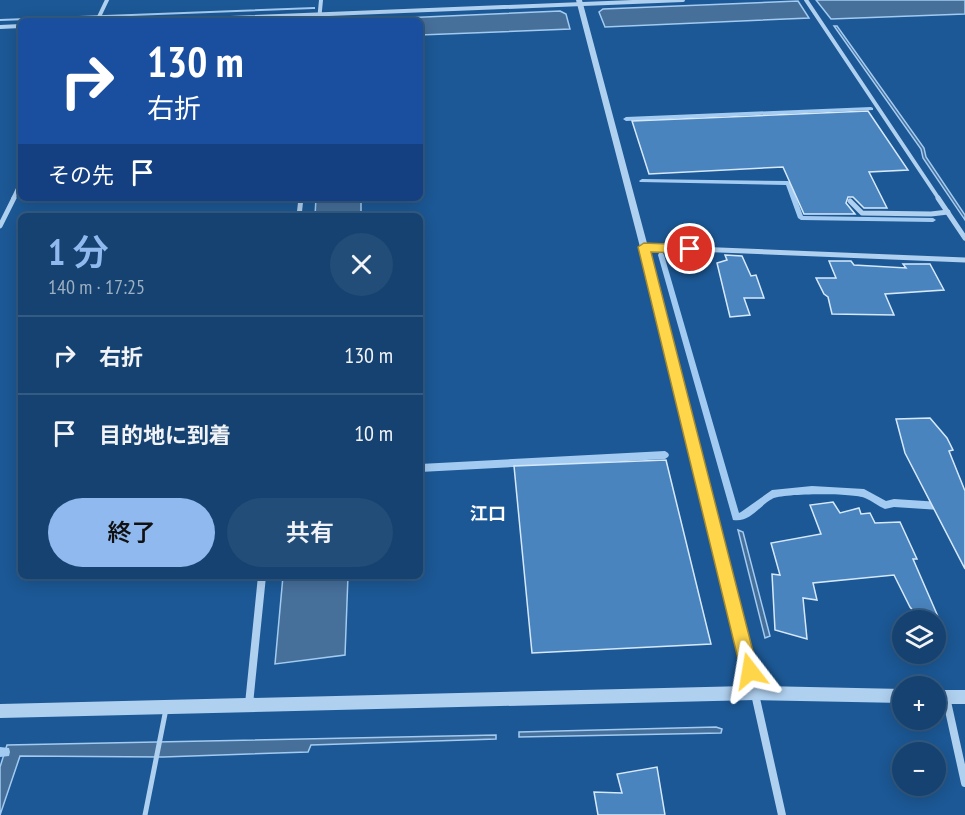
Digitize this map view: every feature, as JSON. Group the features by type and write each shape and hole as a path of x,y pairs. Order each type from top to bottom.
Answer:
{"street":[{"path":"98,18 107,0"},
{"path":"319,18 321,0"},
{"path":"225,18 580,2 683,0"},
{"path":"806,0 965,238"},
{"path":"580,2 644,247 755,693 782,815"},
{"path":"0,27 18,26"},
{"path":"0,226 18,188"},
{"path":"850,201 862,213 931,214 948,212"},
{"path":"644,247 965,260"},
{"path":"249,705 262,579"},
{"path":"0,711 755,693 892,696"},
{"path":"946,697 965,698"},
{"path":"946,715 965,783"}],"lane":[{"path":"145,815 167,706"}],"water":[{"path":"816,0 965,0 965,14 831,19"},
{"path":"798,1 809,18 605,27 599,12 603,9"},
{"path":"560,11 566,14 570,29 423,35 423,18 402,18"},
{"path":"834,26 837,26 924,148 926,157 965,215 965,220 923,158 921,149"},
{"path":"316,201 361,201 361,213 315,213"},
{"path":"738,530 743,532 770,636 765,638"},
{"path":"283,579 348,579 345,655 275,664"},
{"path":"716,727 722,729 721,733 519,737 519,732"},
{"path":"496,735 496,739 311,745 308,752 163,757 20,756 0,815 0,767 7,745"}],"building":[{"path":"868,111 908,170 869,172 887,208 864,208 853,197 848,197 846,203 855,214 804,214 783,167 649,174 632,121"},
{"path":"725,255 742,256 751,276 756,275 764,298 744,298 750,315 730,317 717,263 727,260"},
{"path":"829,261 851,261 854,265 906,268 903,264 930,264 944,290 885,294 894,315 832,314 828,297 816,278 836,278"},
{"path":"930,418 947,438 953,450 949,451 965,491 965,569 905,453 896,419"},
{"path":"666,460 711,644 532,653 514,466"},
{"path":"833,502 840,513 859,508 861,514 870,513 875,523 900,522 917,559 913,559 935,610 912,610 894,575 813,583 817,600 803,598 807,639 775,630 772,574 780,575 771,543 821,534 810,505"},
{"path":"657,767 665,815 598,815 594,792 622,793 617,774"}],"waterway":[{"path":"52,18 313,8"},
{"path":"0,20 18,19"},
{"path":"626,119 871,109"},
{"path":"642,181 788,183 801,218 933,220"},
{"path":"661,255 736,517 743,516 772,494 812,490 864,493 885,505 894,503 940,506"},
{"path":"423,468 665,455"},
{"path":"0,752 5,752"}],"district":[{"name":"江口","path":"488,514"}],"route":[{"path":"690,249 644,247 750,671"}]}
